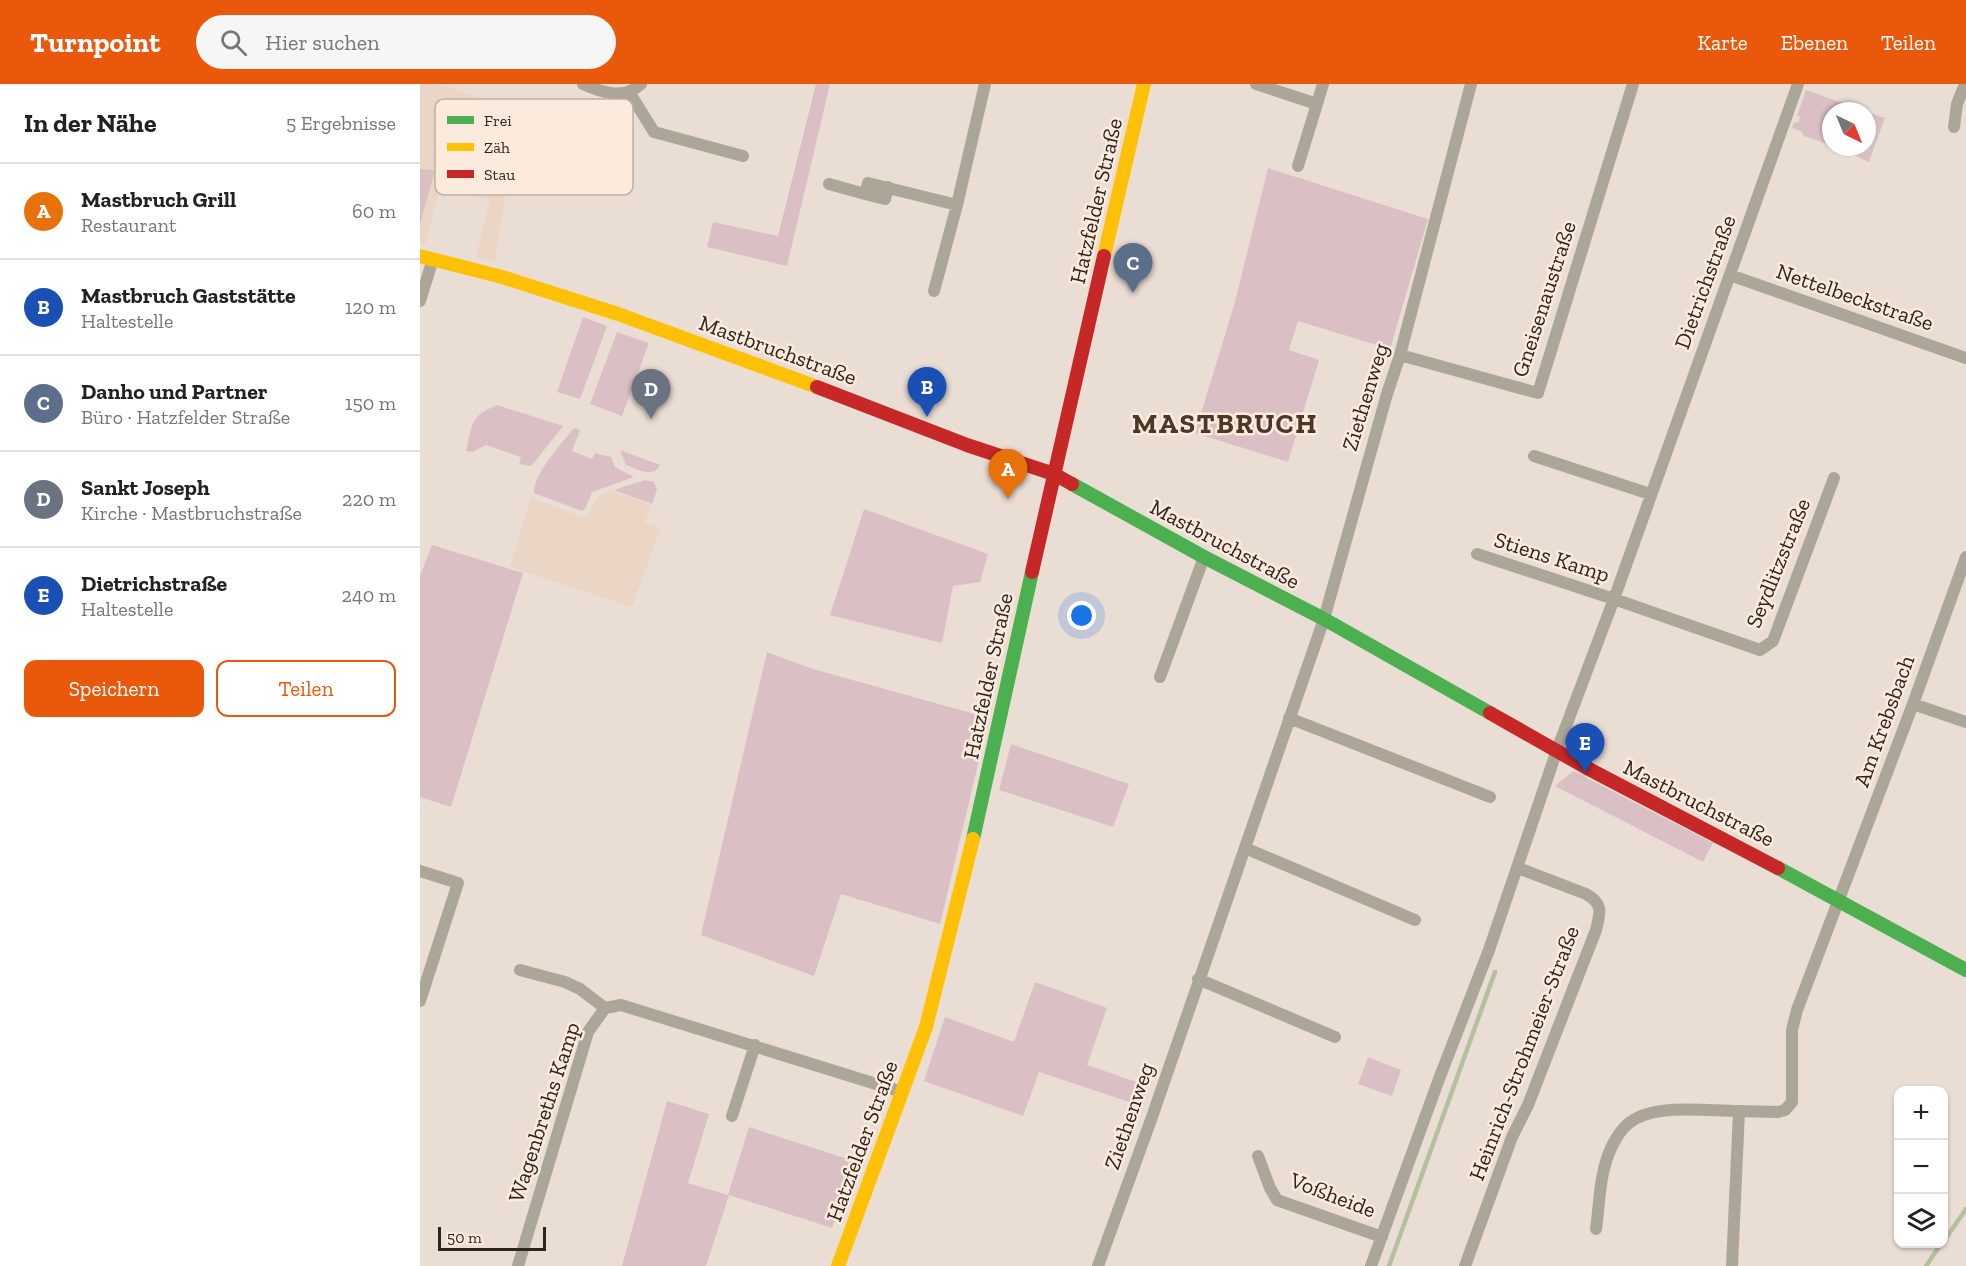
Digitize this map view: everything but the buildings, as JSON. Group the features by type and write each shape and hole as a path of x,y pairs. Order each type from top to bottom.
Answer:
{"street":[{"path":"583,84 607,93 629,93 641,84"},
{"path":"934,291 985,84"},
{"name":"Hatzfelder Straße","path":"838,1266 926,1027 968,863 1054,474 1144,84"},
{"path":"1256,84 1317,104"},
{"path":"1298,166 1323,84"},
{"name":"Ziethenweg","path":"1098,1266 1152,1117 1324,619 1400,355 1471,84"},
{"name":"Gneisenaustraße","path":"1400,355 1538,393 1633,84"},
{"name":"Dietrichstraße","path":"1371,1266 1518,868 1557,750 1614,599 1798,84"},
{"path":"1954,127 1957,104 1965,84"},
{"path":"629,93 633,99"},
{"path":"633,99 654,132 743,156"},
{"path":"830,184 885,199 888,188 957,205"},
{"path":"420,301 427,258"},
{"name":"Mastbruchstraße","path":"427,258 502,277 618,314 857,401 967,445 1054,474 1204,557 1324,619 1587,768 1839,900 1966,970"},
{"name":"Nettelbeckstraße","path":"1730,275 1966,358"},
{"path":"1534,456 1650,494"},
{"name":"Seydlitzstraße","path":"1614,599 1760,650 1773,641 1834,478"},
{"name":"Stiens Kamp","path":"1478,554 1614,599"},
{"path":"1160,677 1204,557"},
{"name":"Am Krebsbach","path":"1739,1111 1778,1112 1785,1110 1792,1102 1792,1030 1795,1020 1966,557"},
{"path":"1913,704 1966,722"},
{"path":"1289,718 1491,797"},
{"path":"1245,848 1415,920"},
{"name":"Heinrich-Strohmeier-Straße","path":"1465,1266 1512,1137 1528,1105 1596,930 1600,912 1594,898 1518,868"},
{"path":"420,871 458,883 420,1001"},
{"name":"Wagenbreths Kamp","path":"520,970 565,982 580,989 605,1008"},
{"path":"1198,979 1335,1037"},
{"name":"Wagenbreths Kamp","path":"518,1266 588,1032 605,1008 621,1005 902,1092"},
{"path":"732,1116 755,1045"},
{"path":"1596,1229 1604,1169 1613,1145 1623,1130 1634,1120 1656,1112 1739,1111 1732,1266"},
{"name":"Voßheide","path":"1258,1156 1277,1200 1382,1237"}],"shaded area":[{"path":"420,84 437,84 486,99 435,99 435,195 438,195 425,244 420,243"},
{"path":"816,84 830,84 787,266 707,247 713,222 778,236"},
{"path":"1806,90 1840,102 1822,102 1822,142 1804,136 1802,132 1792,128 1794,122 1798,123 1800,117 1797,116"},
{"path":"1876,115 1885,118 1876,143"},
{"path":"1855,156 1871,156 1869,162"},
{"path":"1268,168 1428,219 1390,349 1298,321 1289,350 1319,360 1288,462 1195,433 1235,302"},
{"path":"420,169 435,170 420,224"},
{"path":"471,195 506,195 495,262 476,257 490,200"},
{"path":"583,317 607,326 580,399 557,392"},
{"path":"617,332 649,343 622,416 590,404"},
{"path":"497,405 563,426 530,466 519,464 521,457 486,445 472,452 466,451 477,417"},
{"path":"574,428 580,430 572,451 592,459 595,453 611,457 615,467 634,477 592,492 582,511 534,493 543,468"},
{"path":"620,450 660,465 649,472 626,465"},
{"path":"645,480 654,482 657,489 652,504 614,490"},
{"path":"612,491 651,505 645,522 661,528 632,607 510,567 531,498 586,518 598,496"},
{"path":"864,509 988,554 980,582 953,586 942,643 830,615"},
{"path":"432,545 523,573 451,807 420,797 420,576"},
{"path":"767,652 813,669 989,718 940,924 841,894 814,976 701,935"},
{"path":"1011,744 1129,784 1113,827 999,790"},
{"path":"1573,771 1713,843 1703,862 1555,786"},
{"path":"1035,982 1107,1008 1087,1065 1148,1086 1141,1106 1039,1072 1023,1116 924,1081 945,1017 1014,1042"},
{"path":"1368,1057 1401,1070 1392,1096 1358,1084"},
{"path":"667,1101 709,1114 688,1183 728,1195 749,1127 857,1162 832,1228 729,1195 706,1266 622,1266"}],"waterway":[{"path":"1389,1266 1495,972"},
{"path":"1948,1235 1966,1209"},
{"path":"1926,1266 1938,1248"}],"traffic: fast":[{"path":"1072,484 1204,557 1324,619 1490,713"},
{"path":"973,839 1032,572"},
{"path":"1778,868 1966,970"}],"traffic: slow":[{"path":"1104,256 1144,84"},
{"path":"420,256 502,277 618,314 817,387"},
{"path":"838,1266 926,1027 973,839"}],"traffic: jam":[{"path":"1032,572 1104,256"},
{"path":"817,387 967,445 1054,474 1072,484"},
{"path":"1490,713 1587,768 1778,868"}],"place":[{"name":"Danho und Partner","path":"1133,293"},
{"name":"Mastbruch Gaststätte","path":"927,417"},
{"name":"Sankt Joseph","path":"651,419"},
{"name":"Mastbruch Grill","path":"1008,499"},
{"name":"Dietrichstraße","path":"1585,773"}],"district":[{"name":"MASTBRUCH","path":"1225,423"}]}
